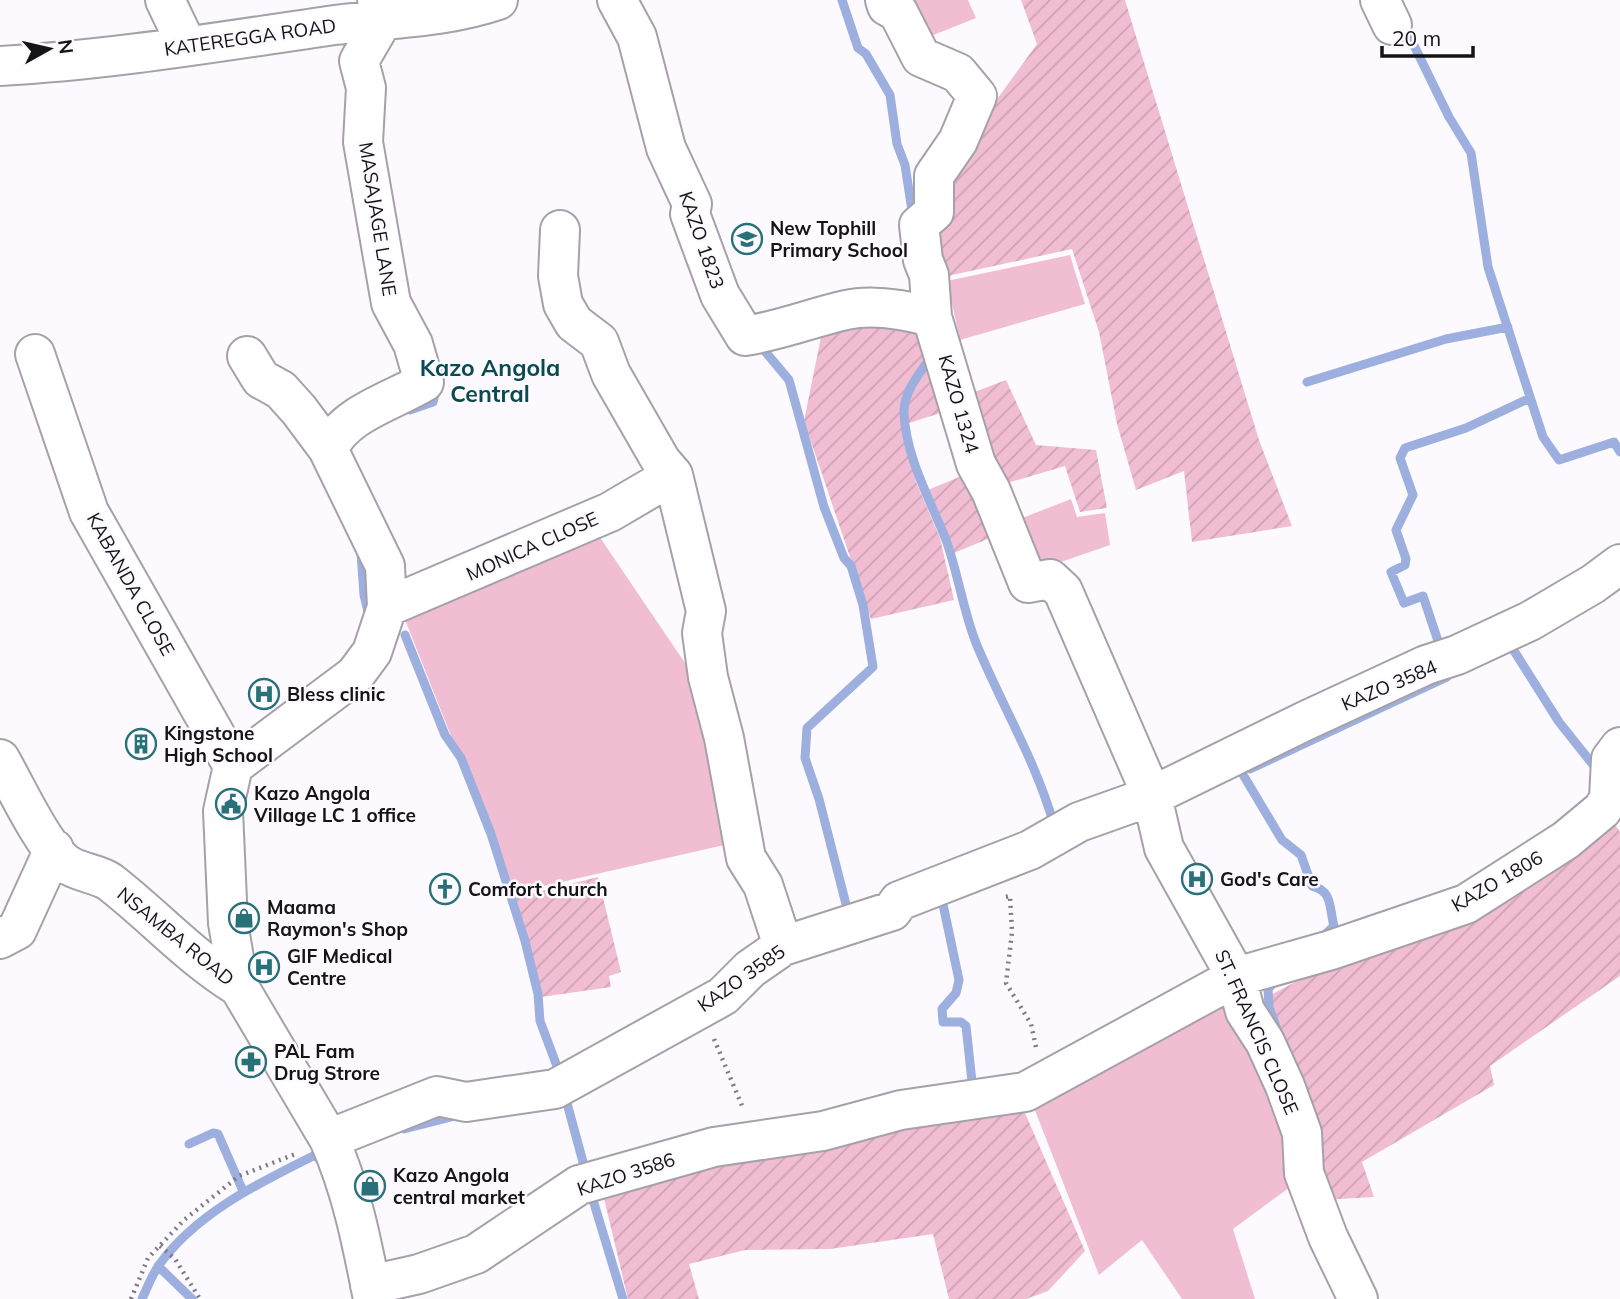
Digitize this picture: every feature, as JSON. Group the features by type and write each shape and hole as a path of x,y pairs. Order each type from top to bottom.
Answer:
{"street":[{"path":"165,0 187,46"},
{"name":"KATEREGGA ROAD","path":"0,66 78,62 187,46 381,9 437,16 498,0"},
{"name":"KAZO 1823","path":"617,0 637,37 666,148 692,204 690,214 720,295 745,336 785,330 848,309 903,309 932,317"},
{"name":"KAZO 1324","path":"885,0 887,6 898,12 921,57 958,73 977,96 958,141 934,176 934,212 919,225 923,260 929,275 932,317 976,464 991,491 1028,583 1050,579 1063,591 1155,803"},
{"name":"MASAJAGE LANE","path":"328,449 335,434 352,420 424,382 413,344 391,303 363,142 366,88 359,61 381,9"},
{"path":"560,230 558,276 564,304 574,323 599,342 611,374 661,461 673,475 706,611 702,633 708,677 724,738 746,858 763,885 783,946"},
{"name":"KABANDA CLOSE","path":"35,354 89,512 233,766"},
{"path":"239,987 228,923 223,811 233,766 355,675 372,652 387,607 385,566 328,449 281,390 261,379 247,356"},
{"name":"MONICA CLOSE","path":"387,607 610,512 673,475"},
{"name":"KAZO 3584","path":"1155,803 1304,721 1530,621 1620,564"},
{"name":"KAZO 1806","path":"1047,1080 1236,977 1331,950 1438,914 1486,892 1566,839 1602,810 1609,799 1611,759 1620,747"},
{"name":"NSAMBA ROAD","path":"0,759 65,864 108,880 163,931 216,973 239,987 329,1139 359,1223 371,1292"},
{"name":"KAZO 3585","path":"329,1139 437,1096 466,1102 555,1089 723,996 750,968 783,946 892,911 900,901 1030,850 1079,822 1155,803"},
{"name":"ST. FRANCIS CLOSE","path":"1155,803 1164,848 1236,977 1245,1011 1265,1042 1285,1086 1302,1133 1304,1173 1328,1237 1359,1299"},
{"path":"0,939 17,930 54,849"},
{"name":"KAZO 3586","path":"371,1292 476,1254 589,1183 714,1147 823,1131 901,1110 1026,1092 1047,1080"}],"path":[{"path":"1000,898 1010,896 1012,932 1006,983 1031,1024 1047,1080"},
{"path":"720,1034 713,1040 760,1142"},
{"path":"131,1299 148,1258 184,1220 237,1177 329,1139"},
{"path":"160,1246 175,1259 200,1299"}],"shaded area":[{"path":"894,0 968,0 976,18 911,44"},
{"path":"1021,0 1125,0 1259,440 1292,526 1192,542 1184,471 1136,490 1117,424 1099,332 1072,249 952,275 941,281 933,238 977,127 1037,44"},
{"path":"1070,255 1085,304 960,340 947,281"},
{"path":"888,317 931,337 956,408 903,425 916,482 940,538 954,600 871,619 804,421 822,332"},
{"path":"1006,380 1036,445 1096,450 1107,508 1080,512 1065,466 997,486 969,394"},
{"path":"971,472 997,535 954,553 928,490"},
{"path":"1071,499 1077,517 1105,513 1110,545 1029,573 1012,522"},
{"path":"597,533 706,694 733,843 513,893 404,617"},
{"path":"1611,818 1620,832 1620,976 1490,1066 1494,1085 1362,1162 1374,1197 1322,1200 1261,1000"},
{"path":"598,877 621,972 609,976 611,987 541,997 514,898"},
{"path":"1229,990 1301,1179 1233,1229 1255,1299 1182,1299 1142,1240 1099,1275 1031,1100"},
{"path":"1022,1106 1085,1251 1048,1291 1026,1299 949,1299 933,1234 830,1249 745,1250 689,1264 699,1299 628,1299 601,1186"}],"waterway":[{"path":"842,0 858,48 866,54 890,95 897,144 905,165 913,217"},
{"path":"1403,23 1449,117 1471,153 1488,267 1543,437 1559,460 1614,442 1620,452"},
{"path":"1307,382 1446,339 1508,327"},
{"path":"758,343 789,380 824,507 844,558 851,566 863,605 873,667 807,728 805,758 819,799 849,916"},
{"path":"932,356 913,383 904,405 909,446 946,540 976,643 1028,755 1054,825"},
{"path":"410,410 433,402 437,387"},
{"path":"1441,650 1423,596 1404,603 1391,572 1405,565 1406,559 1396,530 1413,495 1400,458 1405,448 1466,428 1530,398"},
{"path":"361,553 364,595 369,616"},
{"path":"405,635 445,735 461,758 491,834 525,941 538,994 540,1021 561,1077"},
{"path":"1511,646 1559,722 1598,771"},
{"path":"1250,769 1447,677"},
{"path":"1242,773 1282,840 1301,855 1312,886 1319,888 1327,896 1334,926 1321,938"},
{"path":"941,895 959,980 956,993 942,1009 943,1022 961,1022 966,1026 973,1091"},
{"path":"1275,981 1268,989 1269,1007 1277,1029"},
{"path":"565,1096 586,1173"},
{"path":"404,1129 455,1116"},
{"path":"189,1144 213,1133 218,1134 243,1191"},
{"path":"142,1299 159,1265 174,1246 210,1215 251,1188 315,1155 324,1164"},
{"path":"590,1190 623,1299"},
{"path":"158,1266 192,1299"}],"place":[{"name":"New Tophill Primary School","path":"747,239"},
{"name":"Bless clinic","path":"264,694"},
{"name":"Kingstone High School","path":"141,744"},
{"name":"Kazo Angola Village LC 1 office","path":"231,804"},
{"name":"God's Care","path":"1197,879"},
{"name":"Comfort church","path":"445,889"},
{"name":"Maama Raymon's Shop","path":"244,918"},
{"name":"GIF Medical Centre","path":"264,967"},
{"name":"PAL Fam Drug Strore","path":"251,1062"},
{"name":"Kazo Angola central market","path":"370,1186"}],"district":[{"name":"Kazo Angola Central","path":"490,380"}]}
